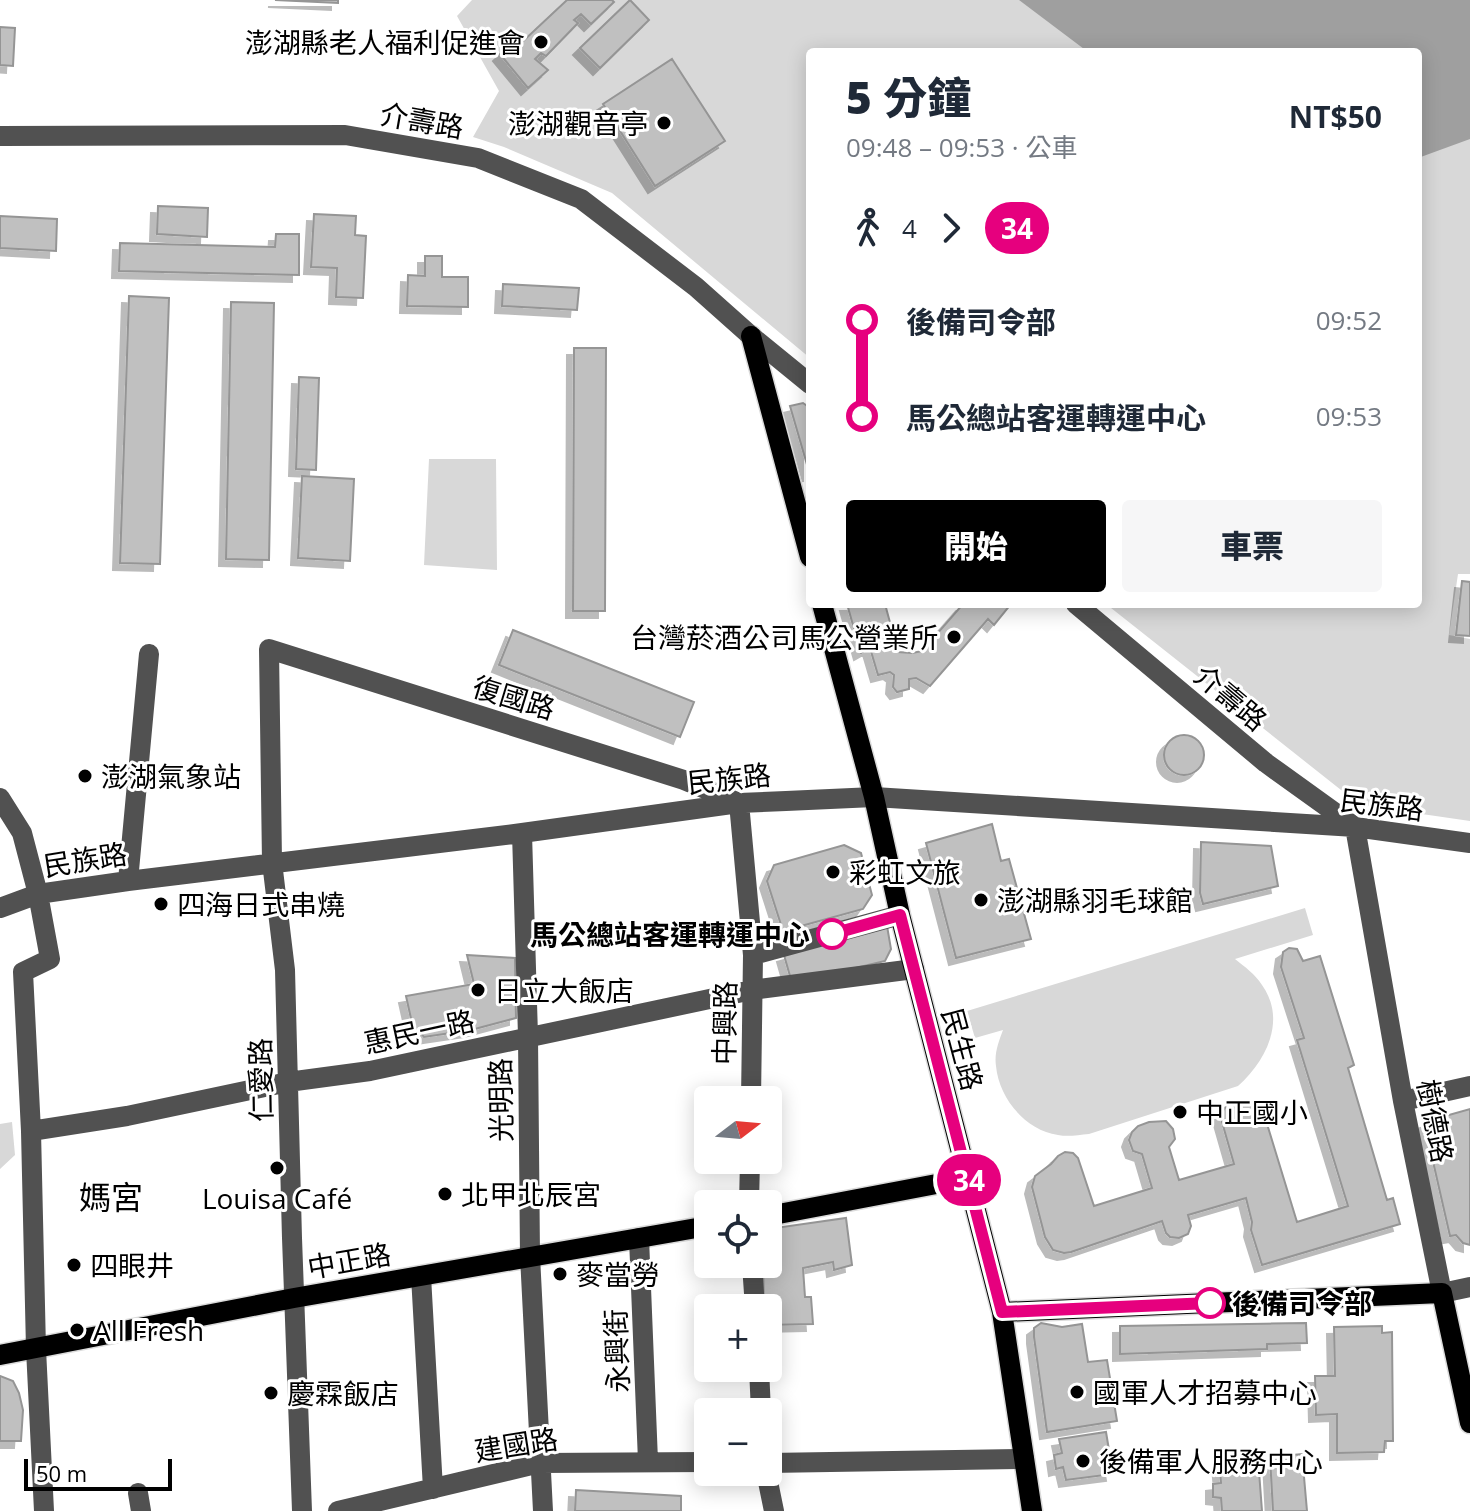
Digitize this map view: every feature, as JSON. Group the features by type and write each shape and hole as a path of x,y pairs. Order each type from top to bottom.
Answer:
{"main road":[{"path":"751,336 806,542"},
{"name":"民生路","path":"823,608 874,797 900,915 1002,1312 1032,1511"},
{"path":"782,1213 968,1178"},
{"name":"中正路","path":"0,1355 294,1298 694,1228"},
{"path":"1002,1312 1442,1293"},
{"name":"樹德路","path":"1442,1293 1470,1423"}],"street":[{"name":"介壽路","path":"0,136 345,135 478,158 581,199 696,287 806,381"},
{"name":"介壽路","path":"1081,608 1266,763 1355,827"},
{"name":"復國路","path":"269,649 684,780 739,803"},
{"name":"仁愛路","path":"269,649 272,862 285,970 302,1511"},
{"path":"128,881 149,654"},
{"name":"民族路","path":"0,908 38,894 272,862 522,833 739,803 874,797 1355,827 1470,843"},
{"path":"0,798 22,833 50,959 23,972 44,1511"},
{"name":"中興路","path":"739,803 753,955 751,1086"},
{"name":"樹德路","path":"1355,827 1403,1101 1442,1293"},
{"name":"光明路","path":"522,833 530,1256 543,1511"},
{"path":"753,955 900,915"},
{"name":"惠民一路","path":"31,1131 127,1116 288,1082 370,1071 752,990 914,969"},
{"path":"1403,1101 1470,1086"},
{"name":"永興街","path":"639,1238 648,1461"},
{"path":"421,1276 433,1489"},
{"path":"1442,1293 1470,1287"},
{"path":"782,1463 1024,1459"},
{"name":"建國路","path":"338,1511 540,1463 694,1462"},
{"path":"769,1486 774,1511"}],"shaded area":[{"path":"472,0 1470,0 1470,574 1458,574 1449,635 1470,639 1470,821 1360,805 1111,608 1422,608 1422,48 806,48 806,355 612,193 473,137 499,91 457,16"},
{"path":"1019,0 1470,0 1470,139 1422,157 1422,48 1083,48"},
{"path":"429,459 496,459 497,570 424,565"},
{"path":"1305,908 1313,935 1235,959 1259,981 1273,1012 1273,1026 1264,1052 1238,1086 1089,1134 1058,1135 1035,1127 1025,1119 1002,1090 996,1061 1003,1030 975,1038 967,1011"},
{"path":"12,1122 15,1155 0,1169 0,1124"}],"building":[{"path":"275,0 338,0 338,3"},
{"name":"澎湖縣老人福利促進會","path":"567,0 614,2 591,24 581,14 574,20 578,23 546,56 541,53 535,59 548,70 528,88 500,54 516,40 519,45"},
{"path":"630,0 649,20 600,68 580,48"},
{"path":"0,27 15,28 13,66 0,65"},
{"name":"澎湖觀音亭","path":"672,59 725,141 655,186 603,104"},
{"path":"158,206 208,208 207,237 157,234"},
{"path":"314,214 356,216 355,235 366,236 363,298 336,297 337,268 311,267"},
{"path":"0,216 57,219 56,251 0,248"},
{"path":"276,234 299,234 299,275 119,271 120,243 275,247"},
{"path":"425,256 442,256 442,277 468,277 468,307 407,306 408,275 425,276"},
{"path":"503,284 579,288 577,310 502,306"},
{"path":"129,296 169,298 160,564 120,563"},
{"path":"231,302 274,303 269,560 226,559"},
{"path":"574,348 606,348 605,611 573,611"},
{"path":"299,377 319,378 316,470 296,469"},
{"path":"806,405 806,461 790,406"},
{"path":"302,476 354,479 350,561 298,558"},
{"path":"1462,581 1470,582 1470,636 1456,635"},
{"name":"台灣菸酒公司馬公營業所","path":"848,608 886,608 898,652 912,653 922,651 960,608 1008,608 994,625 988,619 930,686 916,678 909,679 909,689 897,692 893,687 894,675 890,672 878,675 870,648 861,653"},
{"path":"513,630 694,702 680,737 499,665"},
{"path":"1184,735 1198,741 1204,755 1198,769 1184,775 1170,769 1164,755 1170,741"},
{"name":"澎湖縣羽毛球館","path":"992,824 1001,861 1009,859 1031,939 956,958 926,843"},
{"path":"1201,842 1271,846 1278,886 1203,904 1200,893"},
{"name":"馬公總站客運轉運中心","path":"844,845 861,853 872,895 863,909 783,931 767,881 774,865"},
{"path":"887,926 891,949 885,961 792,983 784,955"},
{"path":"1289,948 1297,949 1303,961 1320,956 1354,1065 1348,1068 1387,1200 1393,1198 1400,1224 1262,1265 1251,1230 1246,1198 1188,1215 1191,1226 1188,1234 1179,1238 1166,1233 1162,1221 1071,1252 1053,1250 1045,1237 1032,1187 1035,1176 1058,1156 1065,1152 1073,1153 1078,1158 1094,1206 1152,1188 1142,1154 1133,1151 1129,1140 1138,1126 1149,1122 1166,1121 1173,1129 1175,1139 1169,1147 1179,1180 1234,1164 1220,1115 1227,1105 1238,1100 1260,1101 1297,1222 1348,1206 1297,1040 1304,1038 1281,967 1283,952"},
{"name":"日立大飯店","path":"467,955 515,958 516,1018 471,1030 424,1037 412,1023 406,996 474,984"},
{"path":"1470,1109 1470,1245 1463,1243 1456,1235 1450,1236 1424,1122"},
{"path":"846,1218 852,1265 834,1270 833,1262 803,1268 805,1297 811,1297 813,1324 782,1325 782,1294 764,1294 763,1278 782,1278 782,1227"},
{"name":"國軍人才招募中心","path":"1041,1323 1062,1327 1082,1324 1088,1362 1107,1360 1117,1421 1047,1432 1034,1337 1034,1328"},
{"path":"1306,1323 1307,1343 1267,1344 1267,1349 1120,1354 1120,1326"},
{"path":"1382,1326 1382,1333 1392,1332 1393,1441 1385,1441 1384,1452 1337,1453 1337,1414 1316,1415 1315,1376 1335,1376 1334,1327"},
{"path":"0,1376 13,1381 19,1393 23,1410 21,1441 0,1441"},
{"name":"後備軍人服務中心","path":"1106,1432 1113,1474 1066,1480 1063,1467 1056,1469 1054,1455 1062,1453 1059,1439"},
{"path":"1302,1454 1307,1511 1273,1511 1270,1457"},
{"path":"1258,1458 1262,1511 1222,1511 1221,1498 1213,1497 1213,1484 1221,1483 1219,1460"},
{"path":"576,1490 681,1496 681,1511 575,1511"}],"bus line":[{"name":"34","path":"832,934 900,915 1002,1312 1210,1303"}],"place":[{"name":"澎湖縣老人福利促進會","path":"541,42"},
{"name":"澎湖觀音亭","path":"664,123"},
{"name":"台灣菸酒公司馬公營業所","path":"954,637"},
{"name":"澎湖氣象站","path":"85,776"},
{"name":"彩虹文旅","path":"833,872"},
{"name":"澎湖縣羽毛球館","path":"981,900"},
{"name":"四海日式串燒","path":"161,904"},
{"name":"馬公總站客運轉運中心","path":"832,934"},
{"name":"日立大飯店","path":"478,990"},
{"name":"中正國小","path":"1180,1112"},
{"name":"Louisa Café","path":"277,1168"},
{"name":"北甲北辰宮","path":"445,1194"},
{"name":"四眼井","path":"74,1265"},
{"name":"麥當勞","path":"560,1274"},
{"name":"後備司令部","path":"1210,1303"},
{"name":"All Fresh","path":"77,1330"},
{"name":"國軍人才招募中心","path":"1077,1392"},
{"name":"慶霖飯店","path":"271,1393"},
{"name":"後備軍人服務中心","path":"1083,1461"}],"district":[{"name":"媽宮","path":"111,1196"}]}
